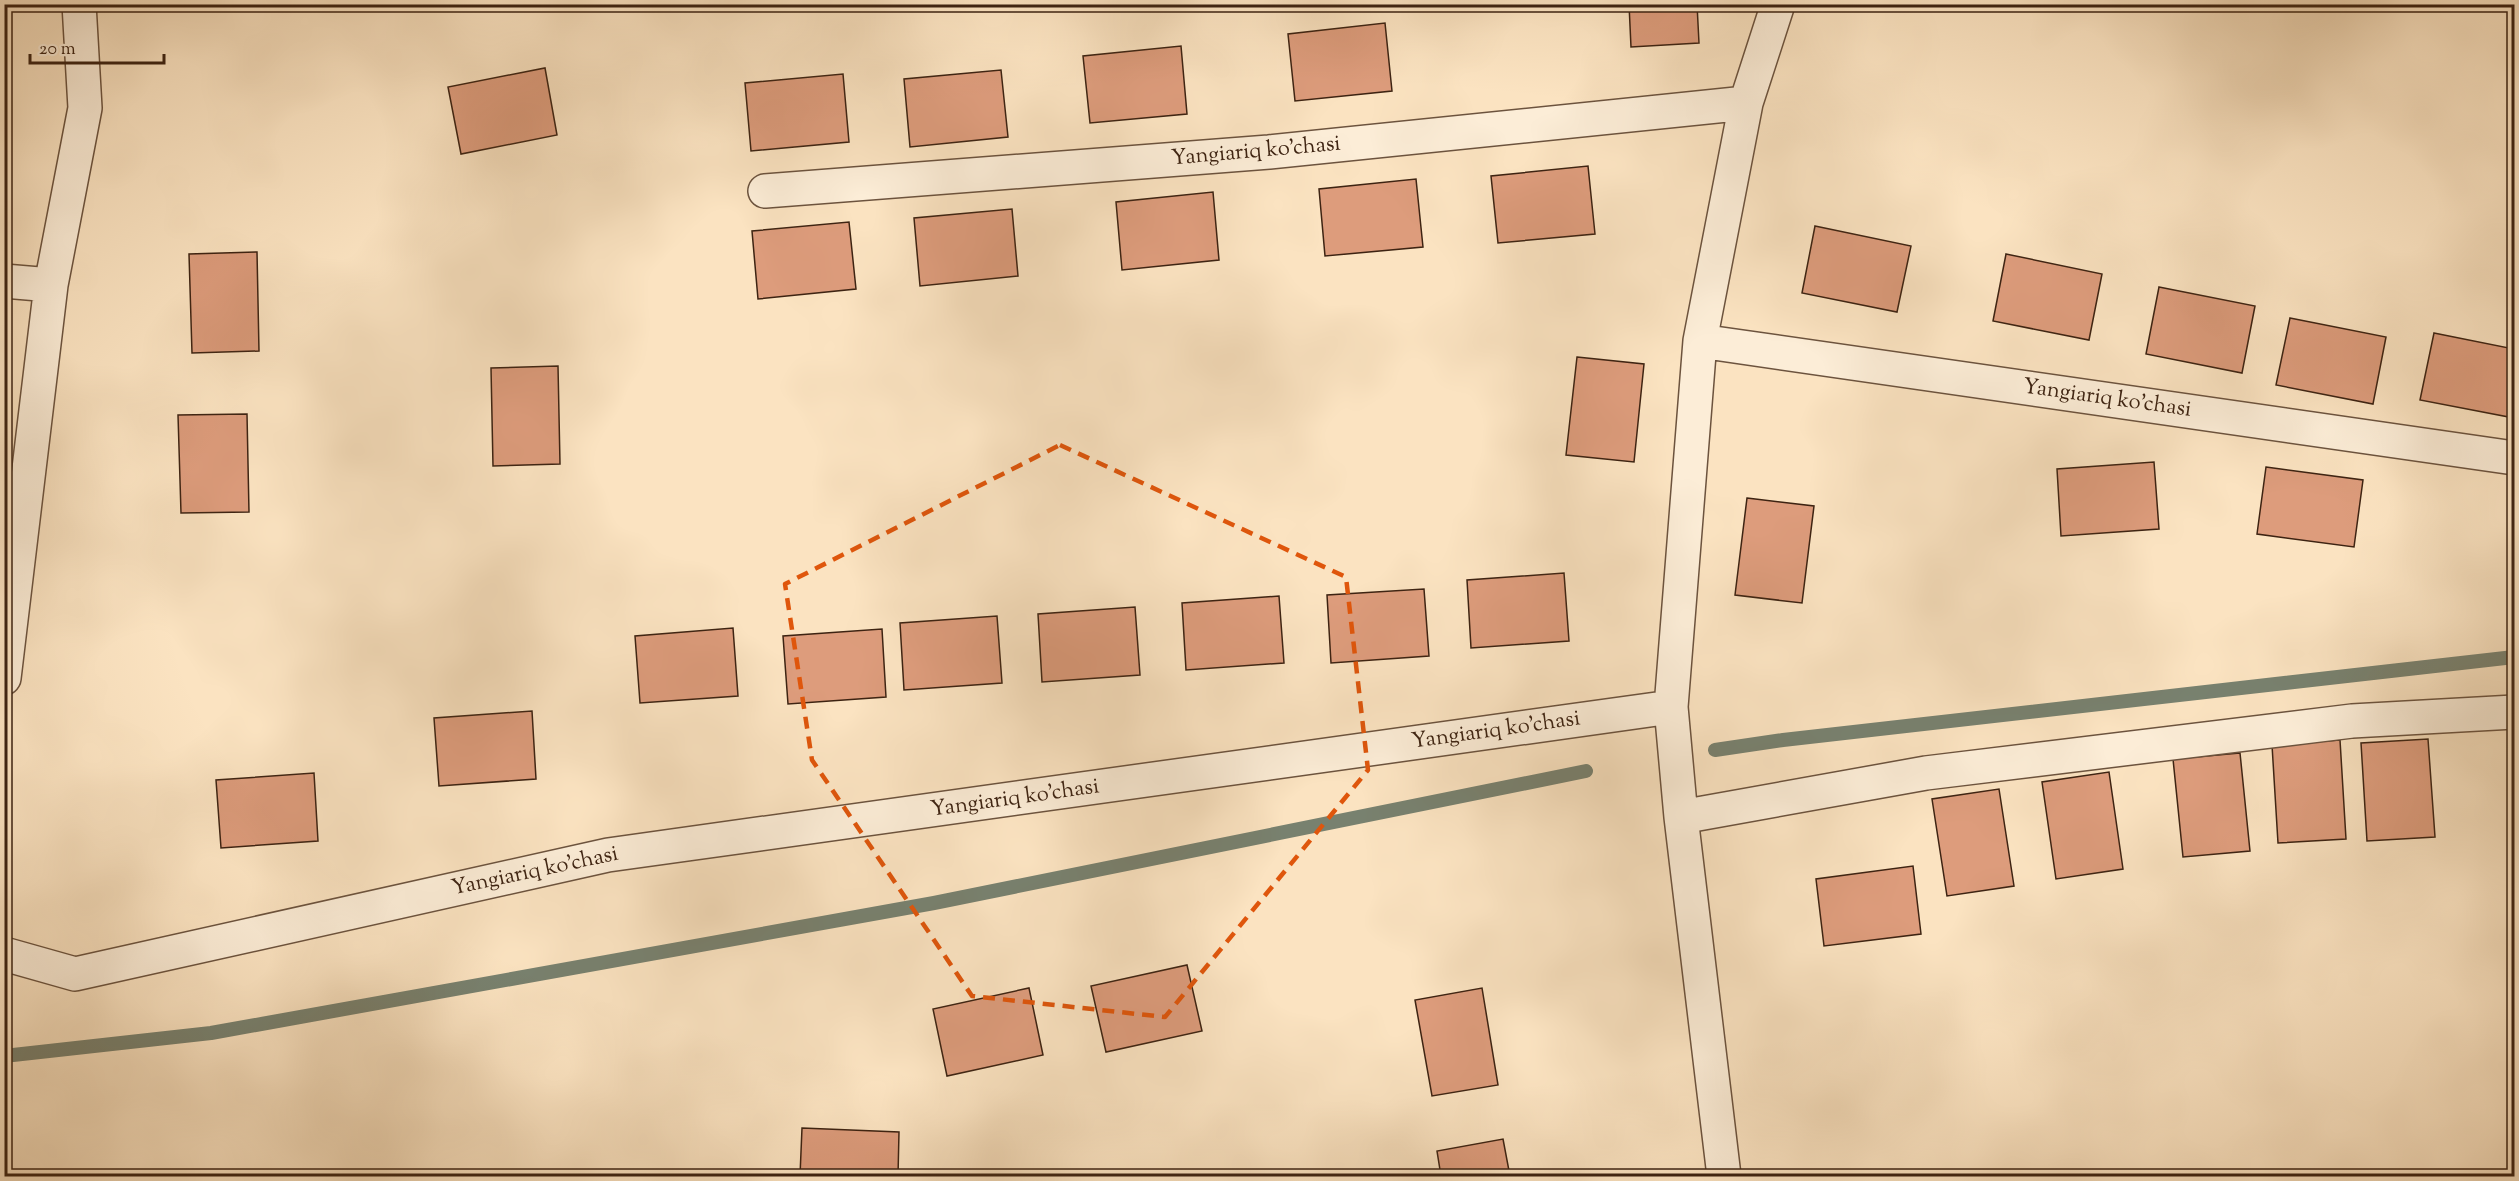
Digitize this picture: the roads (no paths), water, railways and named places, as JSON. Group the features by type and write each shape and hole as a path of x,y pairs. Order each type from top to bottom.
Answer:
{"street":[{"path":"4,678 51,285 85,108 79,4"},
{"path":"1724,1176 1681,817 1671,707 1700,341 1746,103 1778,4"},
{"name":"Yangiariq ko'chasi","path":"765,191 1269,152 1746,103"},
{"path":"4,281 51,285"},
{"name":"Yangiariq ko'chasi","path":"1700,341 2514,458"},
{"name":"Yangiariq ko'chasi","path":"4,954 75,974 608,855 1671,707"},
{"path":"1681,817 1938,771 2352,721 2514,712"}],"waterway":[{"path":"1715,750 1783,740 2514,657"},
{"path":"4,1056 211,1033 934,903 1586,771"}]}
